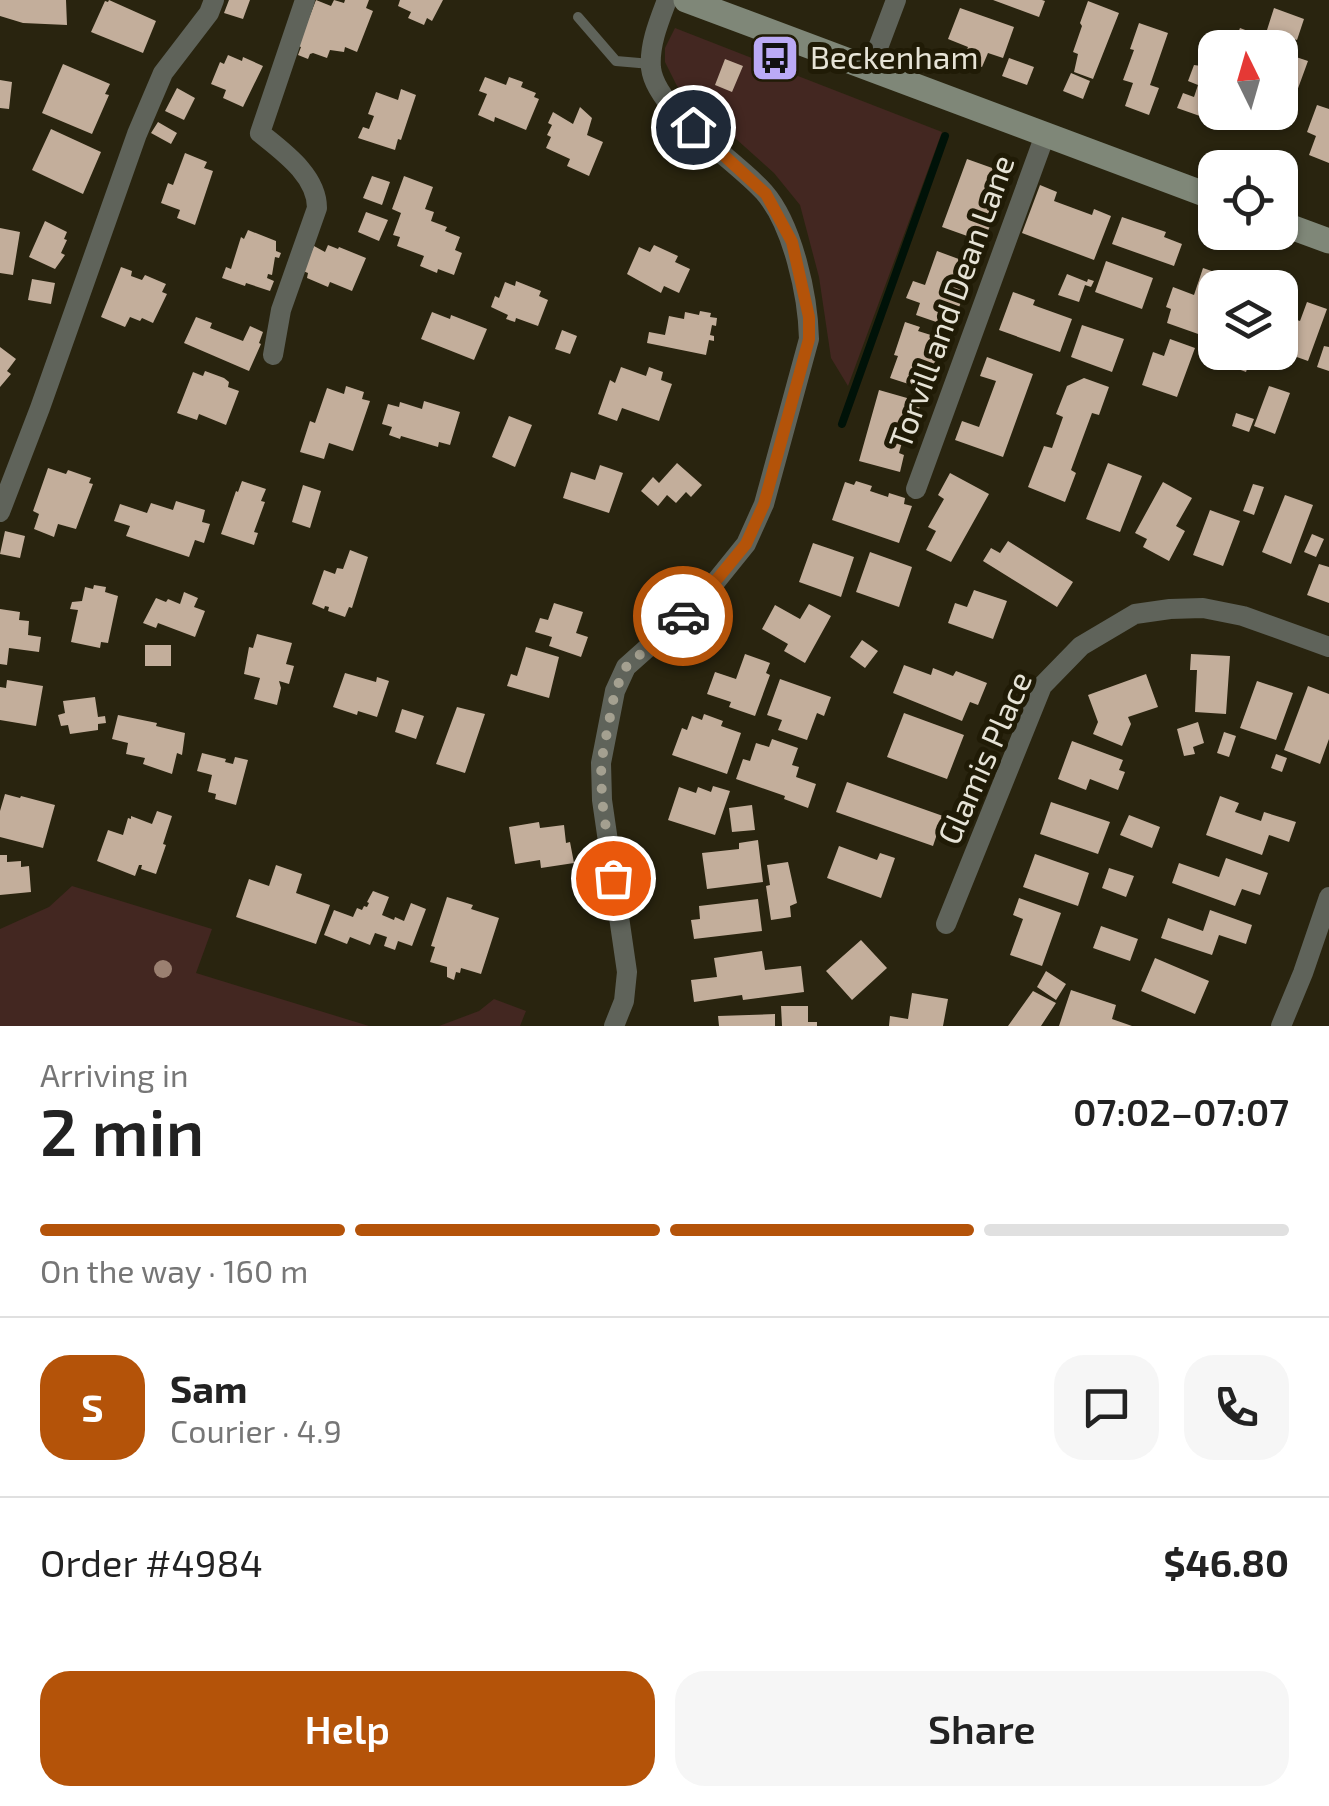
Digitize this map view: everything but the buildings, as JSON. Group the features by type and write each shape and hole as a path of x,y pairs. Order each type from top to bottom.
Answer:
{"main road":[{"path":"686,0 1198,192"},
{"path":"1298,230 1329,241"}],"street":[{"path":"0,512 137,134 163,72 209,13 214,0"},
{"path":"273,356 281,310 317,208 317,196 295,162 260,132 305,0"},
{"path":"614,1026 624,1001 627,972 602,800 601,763 615,691 626,667 700,600 746,544 764,504 809,339 809,317 792,242 766,194 668,104 655,85 651,64 655,34 667,0"},
{"path":"870,69 896,0"},
{"name":"Torvill and Dean Lane","path":"916,489 1046,135"},
{"name":"Glamis Place","path":"946,924 1042,686 1081,646 1134,614 1203,608 1243,616 1329,647"},
{"path":"1280,1026 1329,897"}],"lane":[{"path":"578,17 616,61 651,64"}],"shaded area":[{"path":"675,28 942,132 848,386 831,358 819,277 800,205 774,173 677,86 665,62 665,48"},
{"path":"72,886 212,929 196,973 369,1026 0,1026 0,929 49,907"},
{"path":"494,999 526,1011 520,1026 439,1026 479,1011"}],"waterway":[{"path":"842,424 945,136"}],"way so far":[{"path":"613,878 601,763 615,691 626,667 683,616"}],"place":[{"name":"Beckenham","path":"775,58"}],"route":[{"path":"683,616 746,544 764,504 809,339 809,317 792,242 766,194 693,127"}]}
